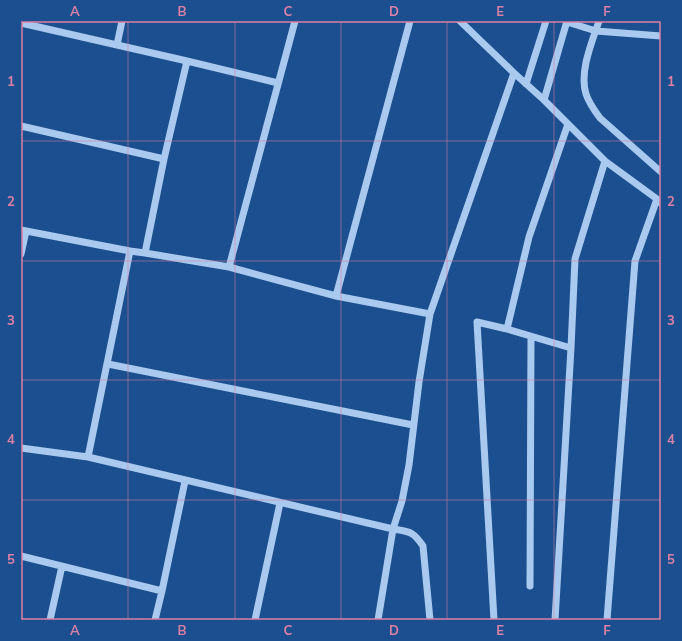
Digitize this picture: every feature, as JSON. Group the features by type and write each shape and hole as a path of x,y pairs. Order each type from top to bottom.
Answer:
{"street":[{"path":"117,45 122,21"},
{"path":"229,267 295,21"},
{"path":"336,296 410,21"},
{"path":"460,21 544,100 605,161 659,201 635,261 607,620"},
{"path":"526,84 546,21"},
{"path":"599,21 586,64 584,79 586,93 592,107 600,118 661,172"},
{"path":"544,100 567,22 596,31 661,36"},
{"path":"21,23 278,83"},
{"path":"145,253 164,160 187,61"},
{"path":"378,620 393,529 403,494 408,465 430,314 514,73"},
{"path":"507,329 529,237 568,124"},
{"path":"21,126 164,160"},
{"path":"555,620 575,259 605,161"},
{"path":"21,254 24,230 130,252 145,253 229,267 336,296 430,314"},
{"path":"88,457 130,252"},
{"path":"494,620 477,322 507,329 571,348"},
{"path":"530,586 531,337"},
{"path":"108,364 413,425"},
{"path":"21,448 88,457 185,481 411,532 423,546 430,620"},
{"path":"155,620 185,481"},
{"path":"255,620 280,503"},
{"path":"21,556 162,592"},
{"path":"50,620 62,566"}]}
